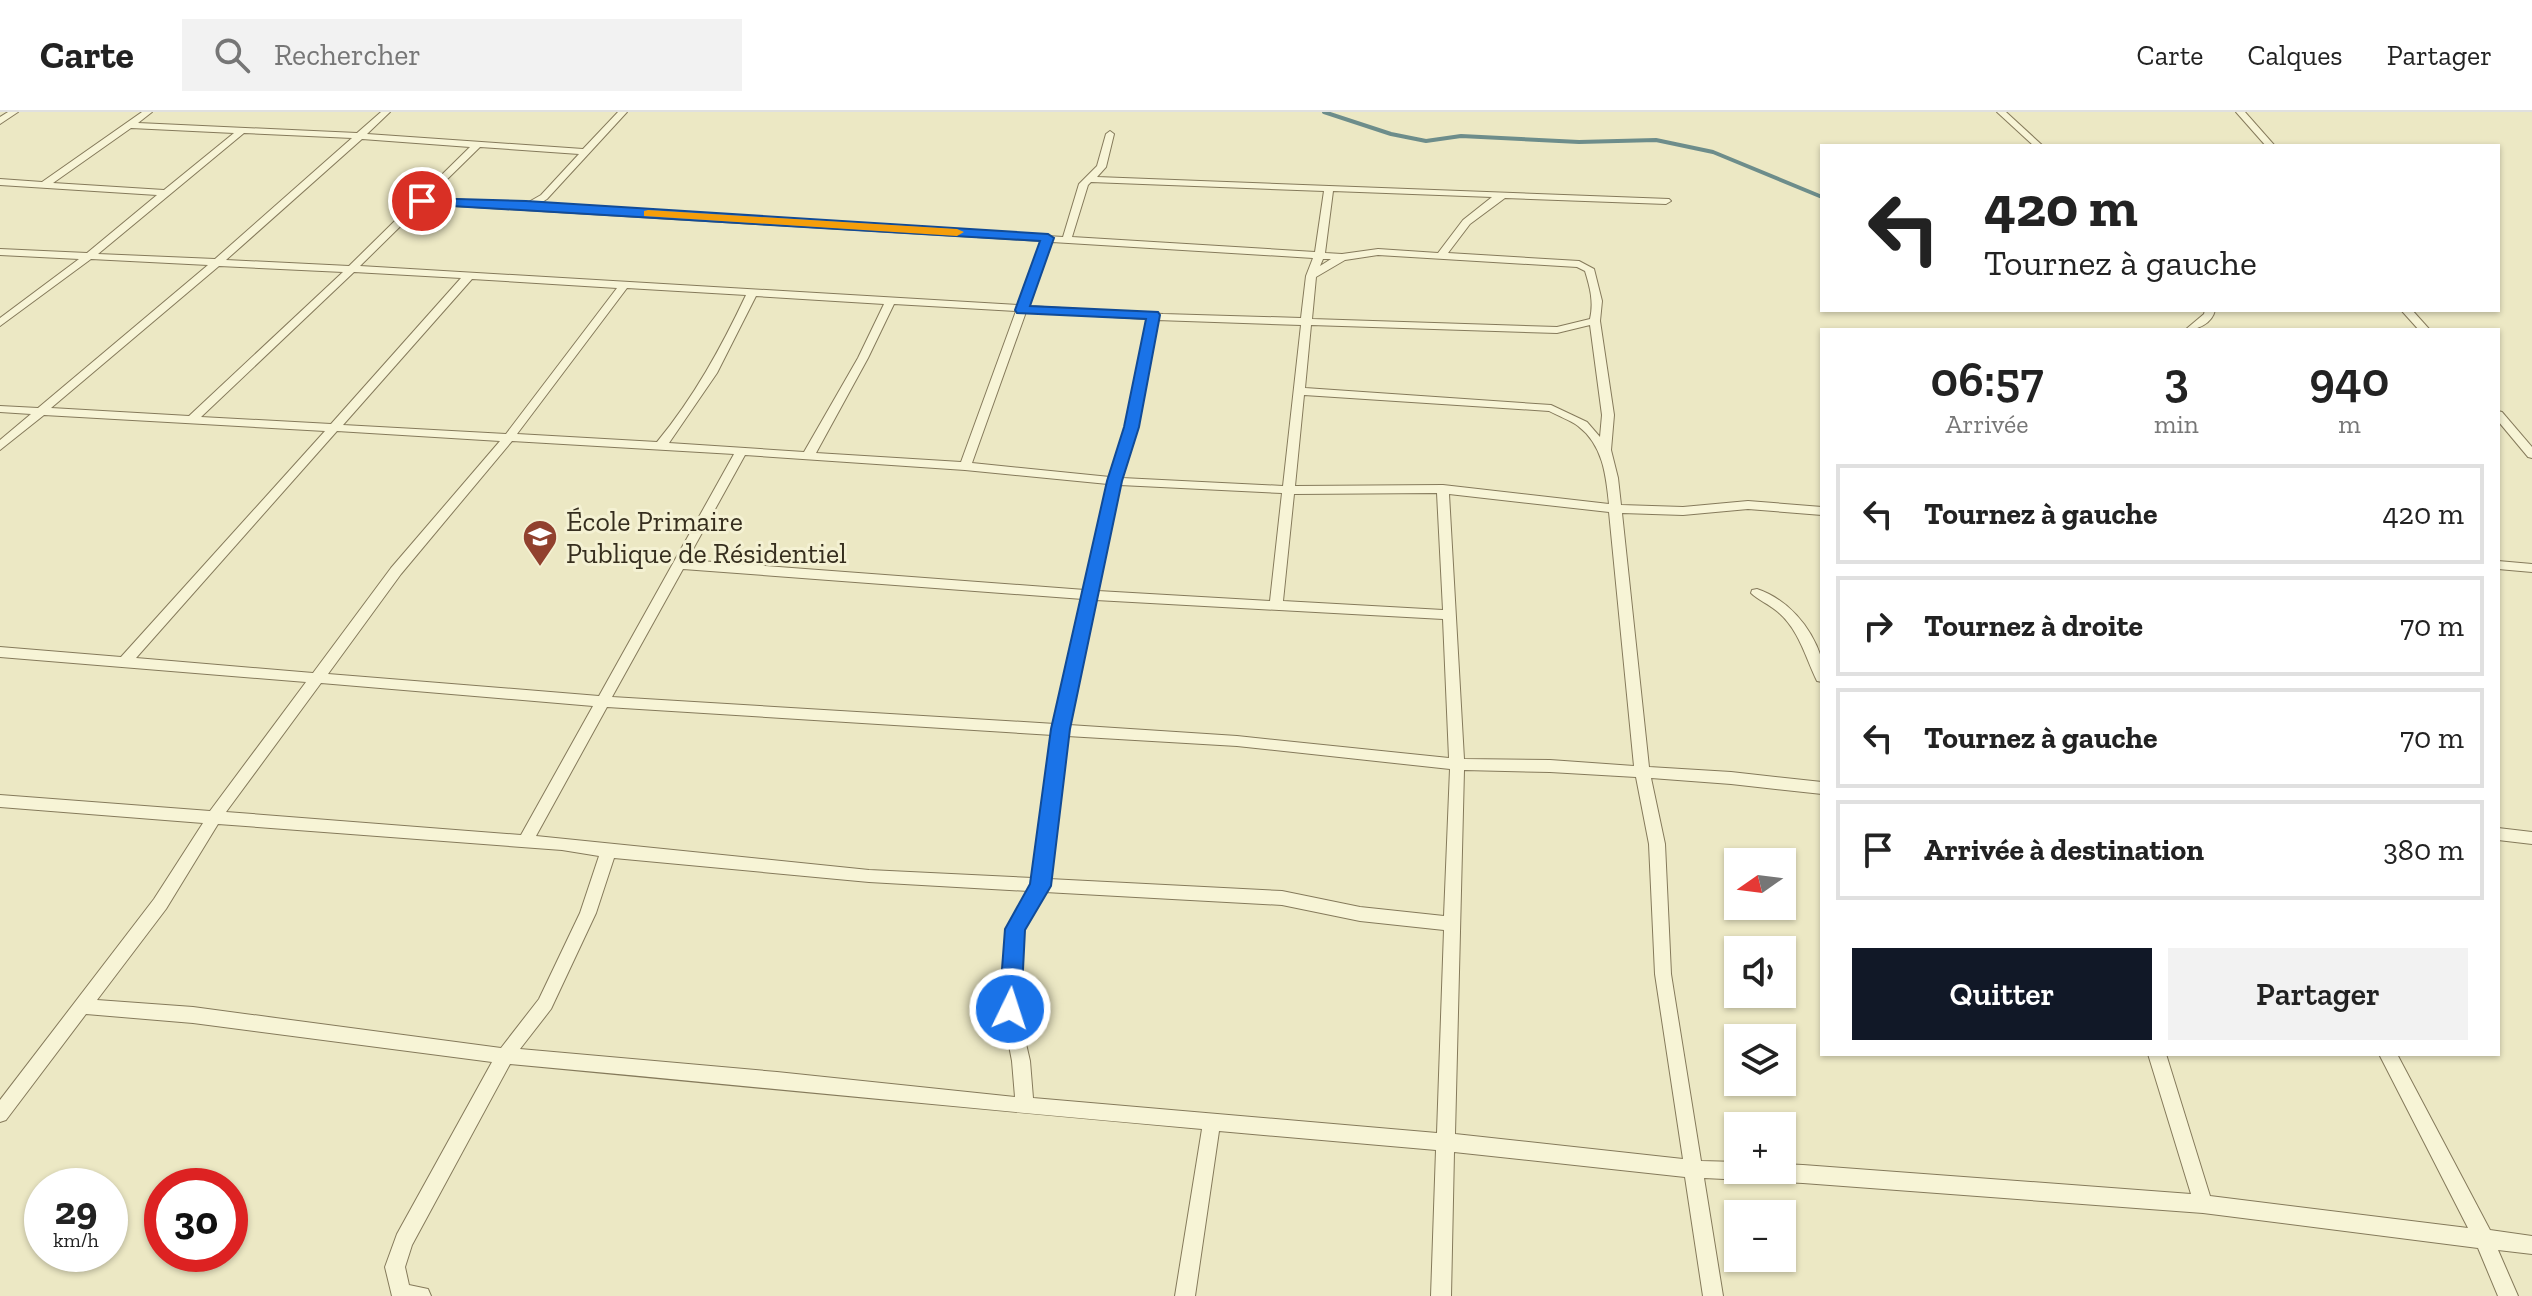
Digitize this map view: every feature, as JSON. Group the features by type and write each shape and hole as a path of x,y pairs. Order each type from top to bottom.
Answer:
{"street":[{"path":"0,121 14,112"},
{"path":"42,186 148,112"},
{"path":"0,446 215,264 386,112"},
{"path":"529,206 544,197 623,112"},
{"path":"2001,112 2037,144"},
{"path":"2240,112 2269,144"},
{"path":"128,125 359,136 585,152"},
{"path":"0,323 88,257 240,132"},
{"path":"1067,239 1087,179 1101,167 1110,134"},
{"path":"191,420 352,269 478,144"},
{"path":"1087,179 1666,201"},
{"path":"0,182 167,193"},
{"path":"1276,606 1311,276 1320,254 1329,190"},
{"path":"1441,257 1453,233 1477,210 1502,196"},
{"path":"422,201 1342,257 1378,252 1579,264 1589,269 1598,306 1595,321 1608,415 1605,450 1617,509 1642,772 1657,844 1663,974 1713,1296"},
{"path":"965,466 1048,238"},
{"path":"0,252 352,269 1022,310 1308,323 1557,330 1595,321"},
{"path":"1311,276 1342,257"},
{"path":"124,663 468,277"},
{"path":"0,1114 160,904 215,816 396,571 508,439 624,285"},
{"path":"660,446 698,399 727,348 752,293"},
{"path":"808,456 863,358 890,302"},
{"path":"2193,328 2210,312"},
{"path":"2408,312 2423,328"},
{"path":"1025,1106 1021,1061 1010,1009 1015,929 1040,886 1061,729 1115,481 1131,427 1153,315"},
{"path":"1298,391 1551,408 1583,424 1605,450"},
{"path":"0,409 660,446 965,466 1115,481 1290,490 1443,489 1617,509 1683,511 1748,505 1820,511"},
{"path":"2500,416 2532,454"},
{"path":"525,841 741,452"},
{"path":"1441,1296 1457,764 1447,615 1443,489"},
{"path":"678,564 1089,595 1447,615"},
{"path":"2500,565 2532,568"},
{"path":"1757,593 1780,605 1801,628 1820,672"},
{"path":"0,652 600,701 1237,741 1457,764 1642,772 1820,788"},
{"path":"0,801 525,841 869,876 1282,898 1360,914 1452,924"},
{"path":"2500,834 2532,838"},
{"path":"421,1296 401,1294 395,1267 404,1241 505,1056 551,992 588,913 608,851"},
{"path":"83,1006 193,1015 505,1056 1025,1106 1445,1142 1692,1169 1818,1175 2203,1204 2532,1245"},
{"path":"2158,1056 2203,1204"},
{"path":"2389,1056 2484,1239 2508,1296"},
{"path":"1185,1296 1212,1121"}],"waterway":[{"path":"1324,112 1391,134 1426,141 1461,136 1579,142 1656,140 1713,152 1820,196"}],"slow traffic":[{"path":"648,214 957,232"}],"place":[{"name":"École Primaire Publique de Résidentiel","path":"540,568"}],"route":[{"path":"422,201 1048,238 1022,310 1153,315 1131,427 1115,481 1061,729 1040,886 1015,929 1010,1009"}]}
